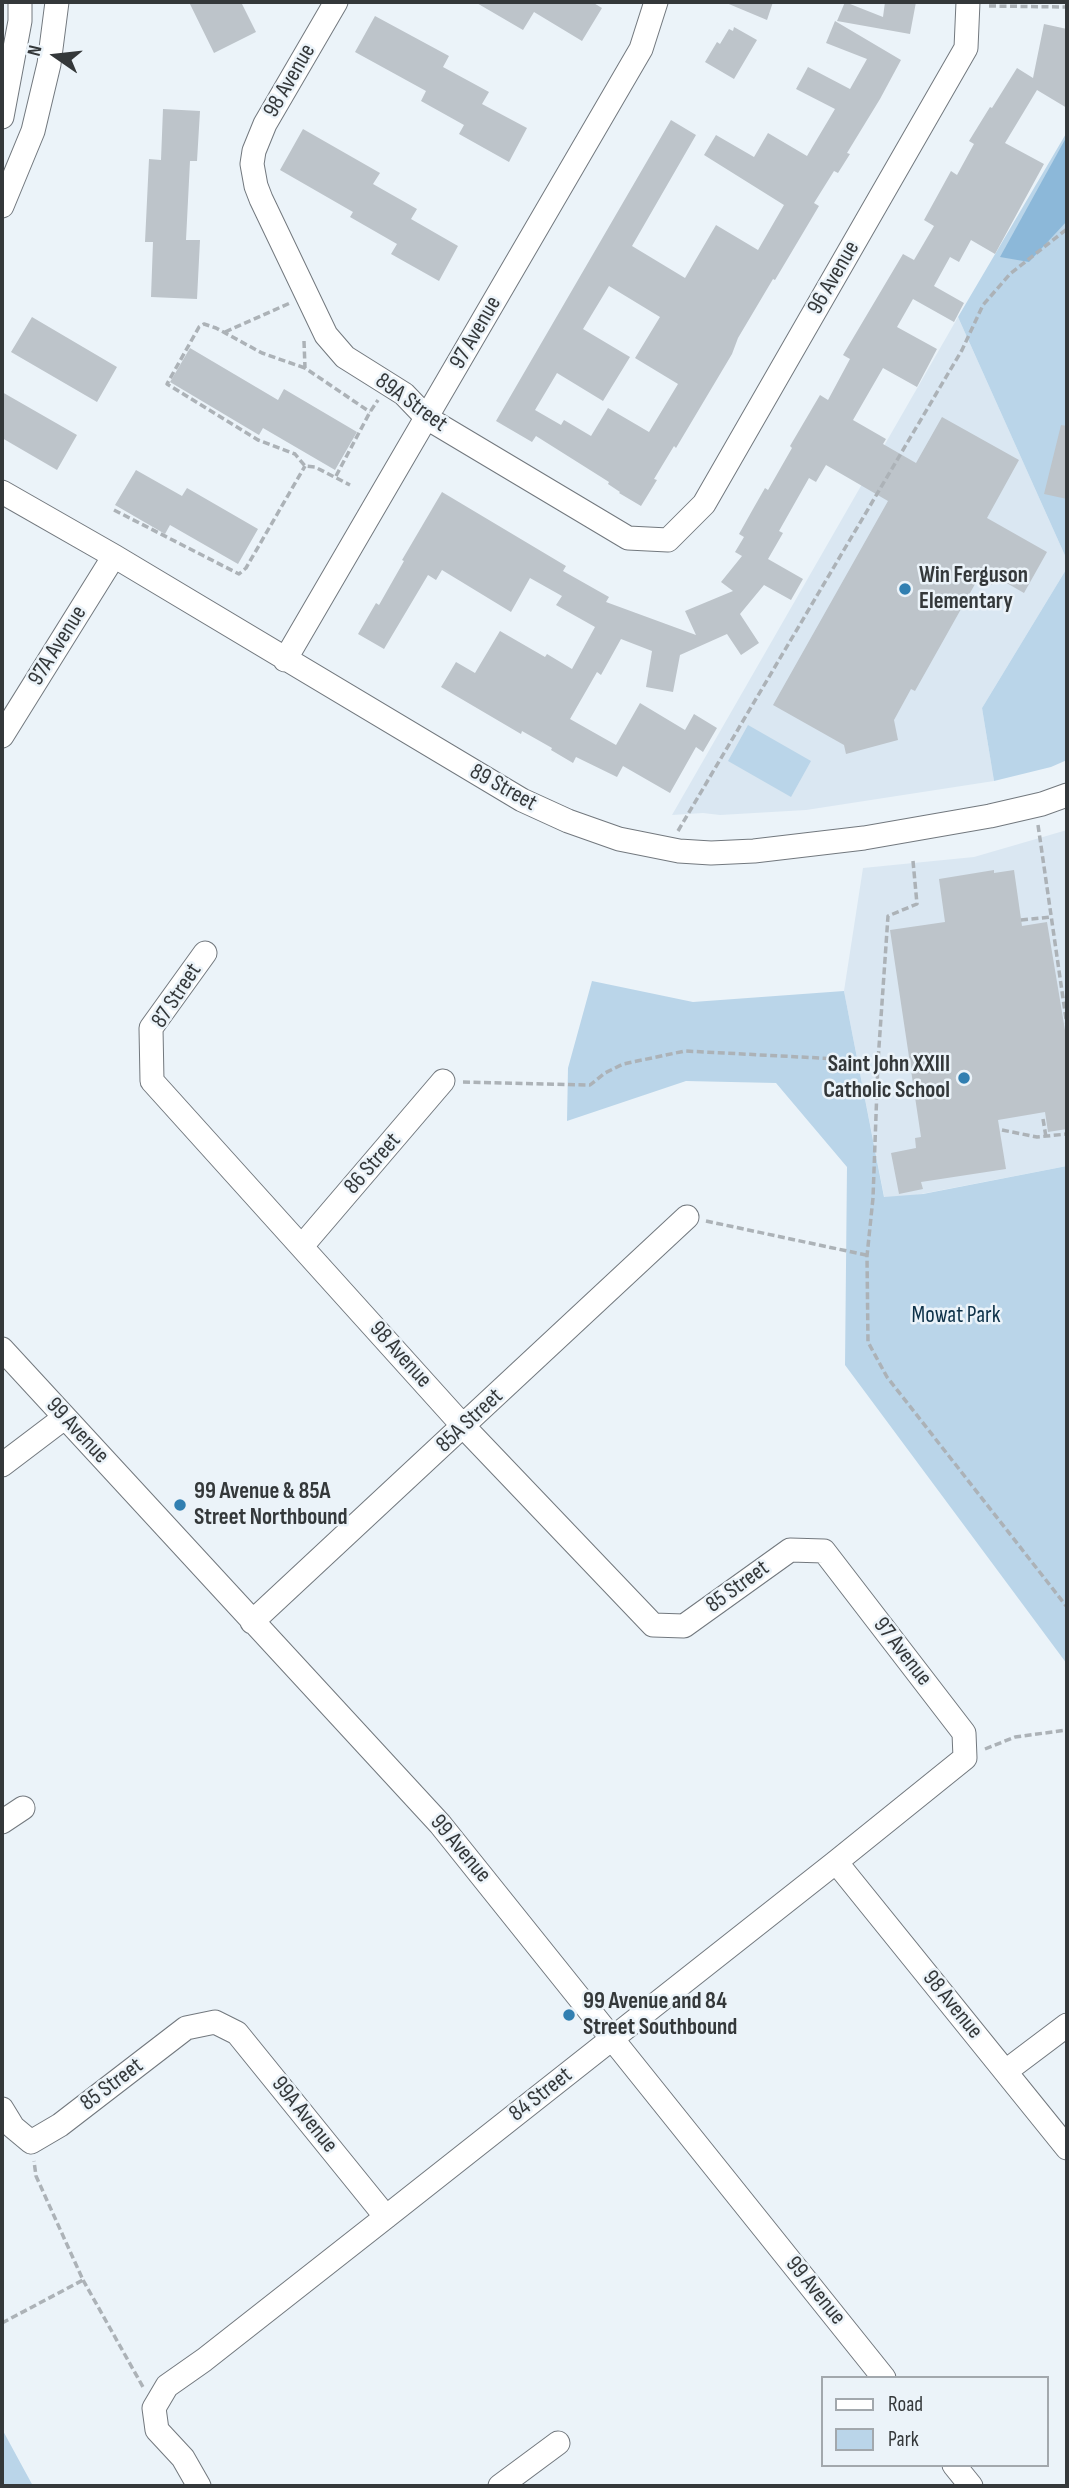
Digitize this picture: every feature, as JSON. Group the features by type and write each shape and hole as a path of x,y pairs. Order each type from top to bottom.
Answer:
{"street":[{"path":"2,117 20,21 20,2"},
{"path":"2,206 33,131 49,64 57,2"},
{"name":"98 Avenue","path":"253,164 254,150 265,124 335,2"},
{"name":"97 Avenue","path":"285,660 641,49 656,2"},
{"name":"96 Avenue","path":"668,540 704,504 966,48 968,5"},
{"name":"89A Street","path":"253,164 261,200 326,335 345,357 404,394 427,418 628,538 668,540"},
{"name":"89 Street","path":"2,492 533,806 619,839 669,849 710,853 809,845 889,834 1035,806 1067,795"},
{"name":"97A Avenue","path":"2,736 114,556"},
{"name":"87 Street","path":"152,1081 151,1028 205,953"},
{"name":"98 Avenue","path":"152,1081 464,1427 653,1625"},
{"name":"86 Street","path":"302,1246 443,1081"},
{"name":"85A Street","path":"252,1622 687,1217"},
{"name":"99 Avenue","path":"2,1349 440,1824 882,2376"},
{"path":"2,1465 64,1418"},
{"name":"85 Street","path":"653,1625 684,1626 790,1550 824,1551"},
{"name":"97 Avenue","path":"824,1551 964,1733 965,1758"},
{"name":"84 Street","path":"154,2407 167,2386 204,2360 614,2038 965,1758"},
{"path":"2,1822 23,1808"},
{"name":"98 Avenue","path":"836,1862 1067,2148"},
{"name":"85 Street","path":"32,2142 60,2125 186,2028 215,2022"},
{"name":"99A Avenue","path":"215,2022 237,2033 386,2217"},
{"path":"1006,2071 1067,2025"},
{"path":"7,2118 32,2142"},
{"path":"154,2407 157,2430 183,2458 199,2486"},
{"path":"500,2486 558,2442"}],"path":[{"path":"968,5 1067,7"},
{"path":"669,849 962,349 983,305 1010,275 1067,229"},
{"path":"225,332 294,302"},
{"path":"350,485 315,467 305,466 295,454 258,440 167,384 199,327 208,324 262,353 305,368 370,412"},
{"path":"305,368 303,348 307,337"},
{"path":"336,476 380,398"},
{"path":"114,510 239,575 246,568 305,466"},
{"path":"1035,806 1067,1026"},
{"path":"913,861 917,904 888,916 878,1061 873,1198 867,1256 868,1342 887,1377 1067,1607"},
{"path":"1021,920 1051,917"},
{"path":"443,1081 590,1085 604,1073 623,1064 685,1051 878,1061"},
{"path":"1043,1119 1046,1137"},
{"path":"1002,1130 1037,1138 1067,1134"},
{"path":"687,1217 867,1256"},
{"path":"965,1758 1015,1737 1067,1730"},
{"path":"32,2142 36,2176 83,2280 154,2407"},
{"path":"2,2323 83,2280"}],"shaded area":[{"path":"1067,136 1067,221 1029,262 1000,257"},
{"path":"958,317 1067,560 1067,568 982,708 994,781 806,810 672,815"},
{"name":"Saint John XXIII Catholic School","path":"1067,830 1067,1166 885,1201 844,991 863,868 974,857"}],"green space":[{"path":"1067,132 1067,560 958,317"},
{"path":"1067,568 1067,760 1051,767 994,781 982,708"},
{"path":"748,725 811,761 791,797 728,761"},
{"name":"Mowat Park","path":"592,981 693,1002 844,991 884,1197 923,1194 1067,1166 1067,1664 845,1365 847,1167 776,1083 686,1081 567,1121 568,1068"},
{"path":"2,2429 33,2486 2,2486"}],"building":[{"path":"189,2 241,2 256,32 214,53"},
{"path":"475,2 592,2 602,8 582,41 534,12 523,30"},
{"path":"724,2 773,2 767,20"},
{"path":"845,2 883,17 885,2 916,2 910,34 837,21"},
{"path":"375,16 449,56 443,67 489,92 482,104 527,128 509,162 459,134 464,125 421,101 426,91 355,52"},
{"path":"835,21 901,60 847,153 850,154 838,173 834,171 814,203 819,206 738,338 732,354 676,448 674,446 654,479 657,480 641,506 619,493 609,482 536,436 532,442 496,421 671,120 696,135 632,246 685,278 716,225 758,250 784,205 704,155 716,135 754,157 768,133 807,156 835,109 796,89 808,67 850,89 867,59 826,43","holes":["609,286 660,317 635,358 678,384 649,432 608,408 591,436 564,420 561,425 535,410 557,373 603,401 630,357 583,329"]},
{"path":"1044,24 1067,29 1067,108 1037,90 1005,143 1044,164 995,254 971,240 959,262 950,257 934,286 964,303 954,322 913,299 897,327 937,349 917,387 883,368 853,420 886,439 883,444 916,463 942,417 1019,460 987,518 1047,552 1024,593 996,577 992,585 979,577 915,691 911,689 894,720 898,740 846,754 844,745 773,705 888,501 826,465 816,482 809,478 779,531 783,533 768,559 803,579 791,600 764,585 740,614 759,643 741,655 727,634 680,655 673,692 646,687 652,651 621,639 601,675 597,672 570,719 616,745 640,703 685,730 694,714 717,728 703,752 696,747 670,793 623,766 617,777 576,757 573,763 551,750 552,748 522,731 521,734 441,687 456,662 475,673 500,631 572,669 595,627 556,605 562,596 530,578 511,612 442,570 436,580 428,575 384,649 358,634 376,603 379,605 442,492 566,566 563,571 609,597 606,602 696,635 685,611 733,591 721,582 742,556 735,552 744,537 739,534 765,488 768,490 820,395 828,400 850,359 843,355 903,254 914,260 934,226 924,220 951,171 957,175 974,144 969,141 990,107 992,108 1017,68 1033,78"},
{"path":"734,27 757,40 734,79 705,62 717,42 720,44 729,29 733,31"},
{"path":"163,109 200,111 197,161 190,161 186,240 200,240 197,299 151,297 153,242 145,242 149,159 161,160"},
{"path":"303,129 380,173 373,184 417,209 411,219 458,246 439,281 391,254 397,244 350,217 353,212 280,170"},
{"path":"32,317 117,367 97,402 11,352"},
{"path":"190,348 278,400 284,389 357,432 335,470 263,428 259,435 170,382"},
{"path":"2,392 77,435 57,470 2,438"},
{"path":"1061,425 1067,426 1067,499 1044,494"},
{"path":"136,470 182,496 187,488 258,529 238,564 170,525 165,534 115,505"},
{"name":"Saint John XXIII Catholic School","path":"994,870 994,873 1014,870 1022,926 1047,922 1067,1042 1067,1129 1048,1132 1045,1112 998,1120 1006,1169 921,1182 923,1189 899,1194 891,1153 916,1148 915,1138 921,1137 890,930 945,922 939,879"}],"place":[{"name":"Win Ferguson Elementary","path":"905,589"},
{"name":"Saint John XXIII Catholic School","path":"964,1078"},
{"name":"99 Avenue & 85A Street Northbound","path":"180,1505"},
{"name":"99 Avenue and 84 Street Southbound","path":"569,2015"}]}
